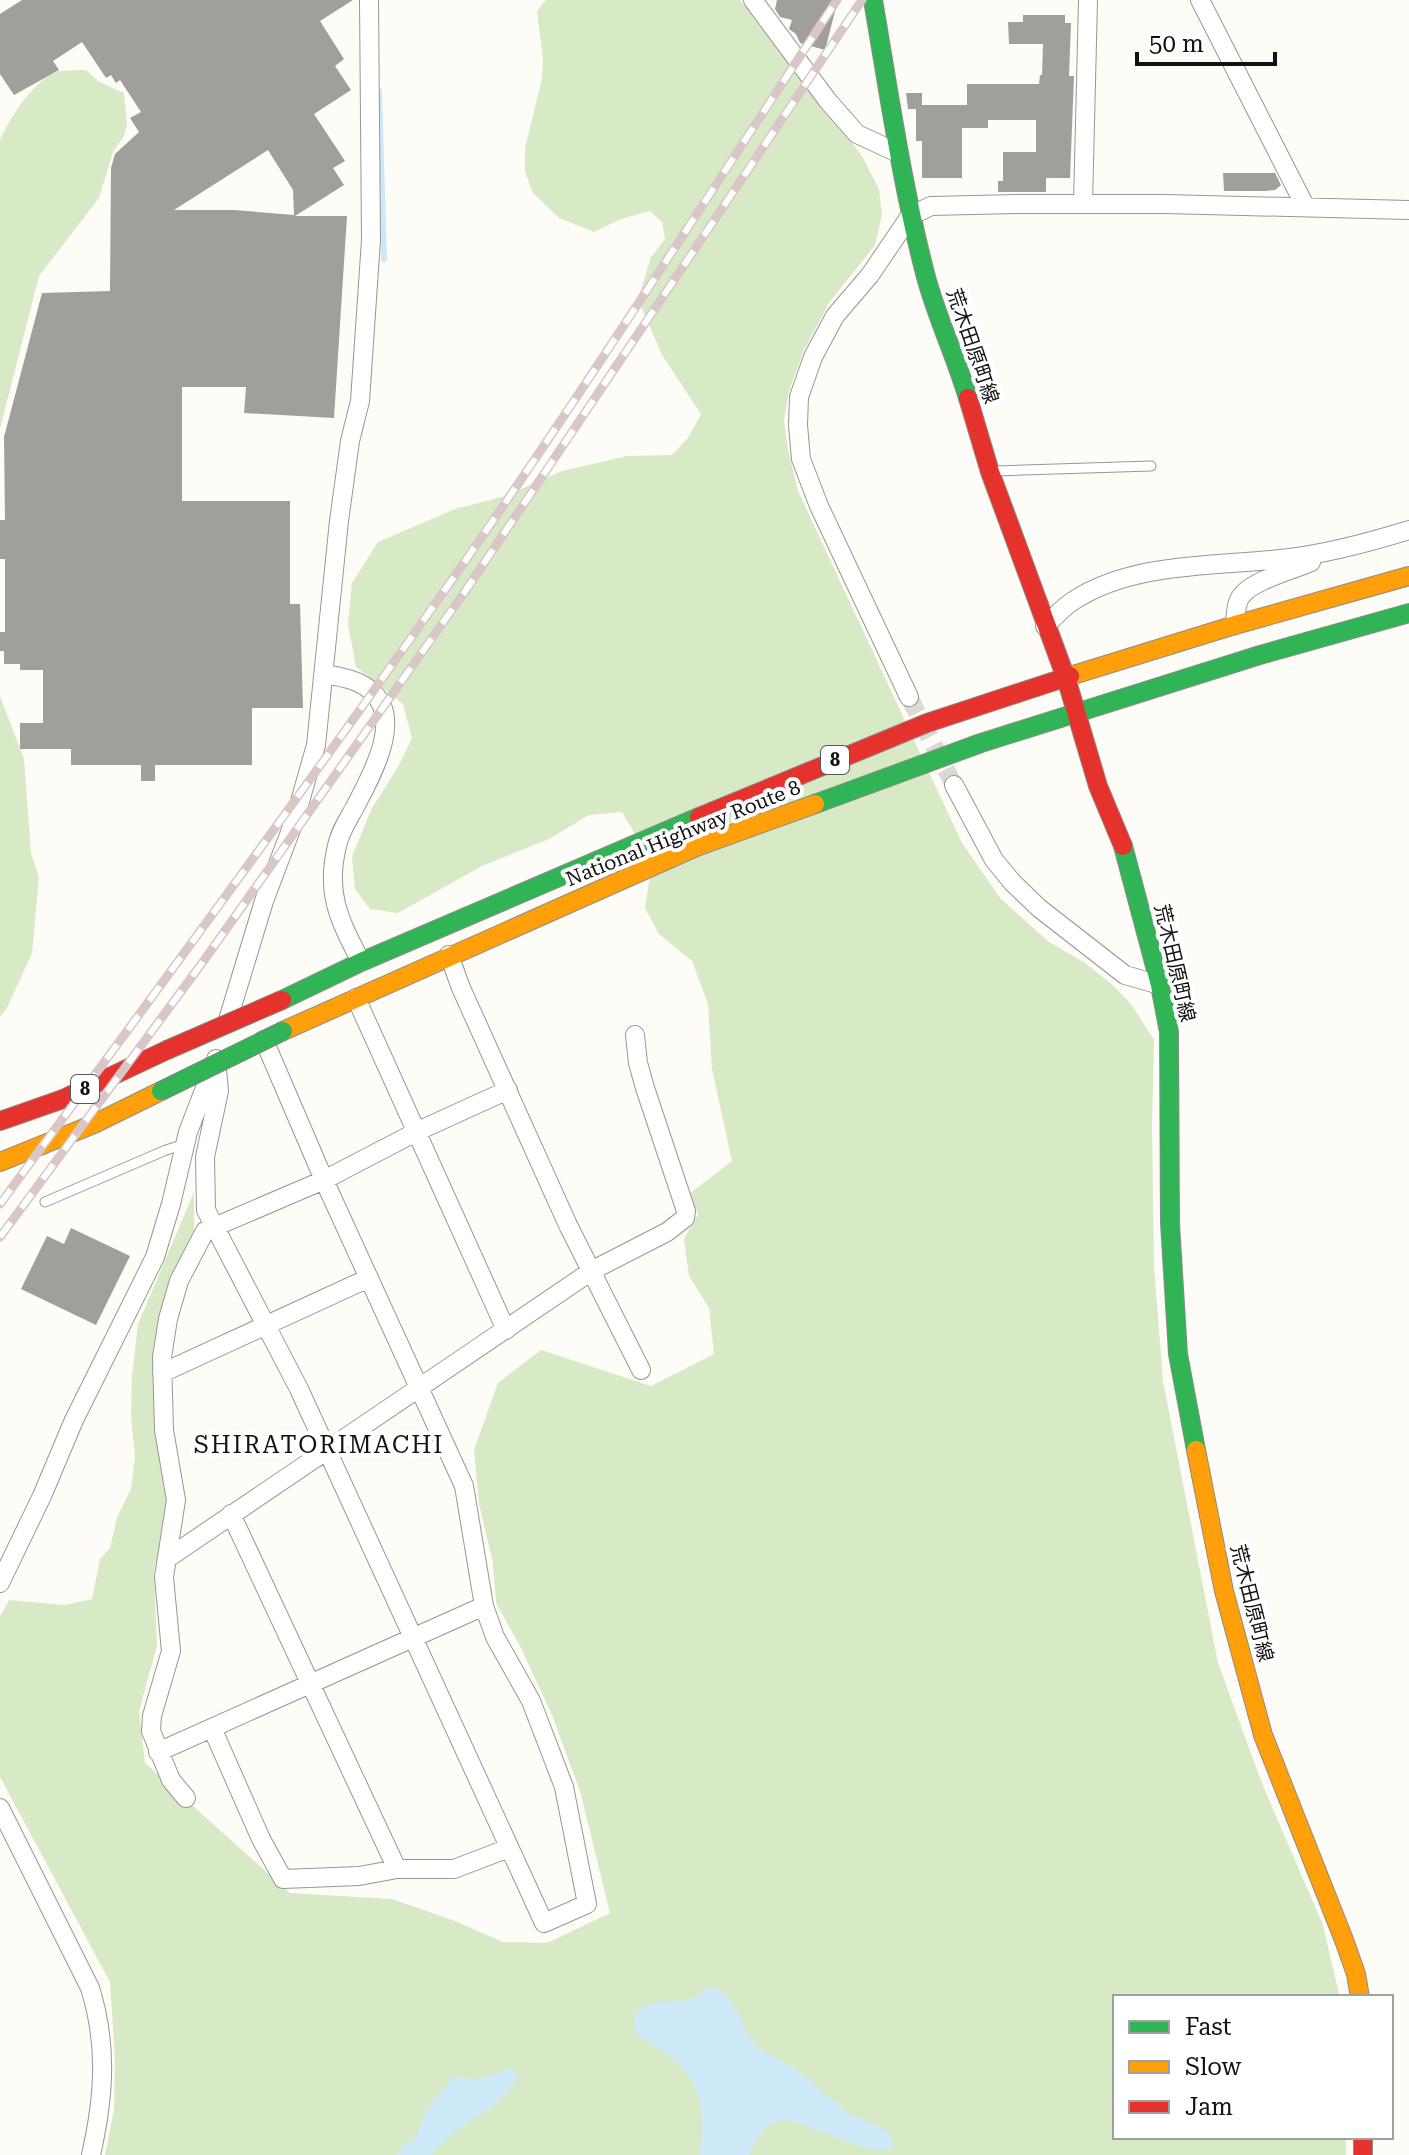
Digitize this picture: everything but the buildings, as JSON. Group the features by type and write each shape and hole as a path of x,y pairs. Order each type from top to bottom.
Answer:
{"main road":[{"name":"荒木田原町線","path":"873,0 910,216 927,282 956,358 990,472 1066,678 1098,786 1125,852 1160,985 1169,1032 1170,1223 1178,1354 1213,1538 1263,1735 1344,1940 1360,1995"},
{"name":"National Highway Route 8","path":"0,1121 63,1099 361,962 927,723 1235,625 1409,576"},
{"name":"National Highway Route 8","path":"0,1162 94,1124 283,1031 696,847 981,743 1260,655 1409,613"}],"street":[{"path":"0,1583 74,1420 155,1257 185,1144 216,1059 264,901 295,819 316,745 339,521 350,441 360,401 371,240 369,0"},
{"path":"753,0 828,101 857,134 898,153"},
{"path":"1083,204 1088,0"},
{"path":"1200,0 1305,206"},
{"path":"909,697 819,506 801,459 798,425 799,397 813,357 835,316 870,275 910,216 931,206 1083,204 1409,210"},
{"path":"1235,625 1241,595 1252,587 1334,551 1409,530"},
{"path":"1045,626 1072,601 1120,580 1191,567 1334,551"},
{"path":"324,674 352,680 370,690 382,703 387,722 380,748 342,828 336,848 333,890 338,918 361,962"},
{"path":"954,785 994,860 1012,882 1039,908 1125,975 1160,985"},
{"path":"449,955 568,1225 641,1370"},
{"path":"356,998 506,1330"},
{"path":"168,1558 593,1270 667,1232 685,1218 686,1211 638,1063 635,1035"},
{"path":"216,1059 219,1091 205,1157 206,1210 326,1449 544,1923 587,1904 564,1787 531,1701 495,1637 484,1606 464,1486 324,1180 264,1040"},
{"path":"186,1798 171,1780 151,1731 152,1716 171,1651 164,1577 176,1500 164,1430 162,1373 163,1339 179,1281 205,1231 324,1180 418,1131 508,1090"},
{"path":"162,1373 369,1278"},
{"path":"231,1514 397,1869"},
{"path":"158,1752 484,1606"},
{"path":"212,1728 261,1839 283,1879 359,1876 397,1869 454,1869 509,1848"},
{"path":"0,1808 90,1988 97,2010 104,2081 91,2155"}],"lane":[{"path":"990,472 1151,466"},
{"path":"45,1202 185,1144"}],"green space":[{"path":"546,0 740,0 862,156 879,189 882,215 875,245 829,303 804,350 789,391 784,420 798,491 962,843 1001,899 1049,942 1084,962 1114,986 1131,1004 1154,1040 1154,1265 1163,1381 1218,1663 1263,1786 1323,1925 1339,1994 1113,1995 1113,2139 1346,2139 1346,2155 105,2155 114,2110 115,2059 110,1982 0,1777 0,1617 9,1600 65,1605 92,1599 100,1559 110,1548 117,1517 131,1489 135,1456 131,1416 132,1376 138,1324 194,1192 194,1233 162,1313 168,1499 165,1530 154,1571 157,1646 139,1711 145,1763 290,1893 392,1899 503,1942 547,1943 610,1913 580,1791 552,1715 496,1603 493,1563 479,1504 474,1450 498,1383 541,1350 651,1386 714,1354 709,1308 689,1276 684,1239 698,1214 689,1194 732,1161 712,1069 708,1004 692,961 659,934 645,908 652,863 622,812 589,815 549,839 482,866 398,913 370,909 355,889 352,856 372,808 412,738 403,704 356,667 348,624 352,583 378,542 455,509 505,496 562,471 627,456 672,455 688,438 701,414 662,355 638,299 651,257 665,239 662,222 650,211 621,219 594,232 559,218 533,193 525,171 525,148 542,79 543,59 537,11"},
{"path":"86,70 98,81 124,93 127,124 124,136 113,152 99,198 39,276 0,429 0,140 17,110 41,81 60,71"},
{"path":"0,696 24,759 31,853 39,877 32,953 0,1017"}],"water":[{"path":"706,1988 716,1989 730,1999 747,2032 759,2047 795,2069 849,2113 888,2132 892,2148 863,2147 788,2120 772,2123 766,2128 749,2155 699,2155 702,2113 695,2088 680,2066 637,2034 634,2022 636,2014 650,2004 692,1998"},
{"path":"512,2068 518,2076 507,2093 460,2128 431,2155 395,2155 417,2135 427,2109 454,2076 476,2080"}],"waterway":[{"path":"379,91 384,259"}],"tunnel":[{"path":"909,697 954,785"}],"railway":[{"path":"0,1204 454,577 600,362 837,0"},
{"path":"0,1237 205,959 466,590 862,0"}],"traffic: fast":[{"path":"873,0 917,243 930,292 968,398"},
{"path":"815,804 981,743 1260,655 1409,613"},
{"path":"282,1000 361,962 699,817"},
{"path":"1123,846 1160,985 1169,1032 1170,1223 1178,1354 1196,1450"},
{"path":"161,1091 283,1031"}],"traffic: slow":[{"path":"1070,676 1409,576"},
{"path":"283,1031 696,847 815,804"},
{"path":"0,1162 94,1124 161,1091"},
{"path":"1196,1450 1224,1591 1263,1735 1344,1940 1360,1995"}],"traffic: jam":[{"path":"968,398 990,472 1066,678 1098,786 1123,846"},
{"path":"699,817 927,723 1070,676"},
{"path":"167,1050 282,1000"},
{"path":"0,1121 63,1099 167,1050"},
{"path":"1363,2139 1363,2155"}],"district":[{"name":"SHIRATORIMACHI","path":"319,1445"}]}
